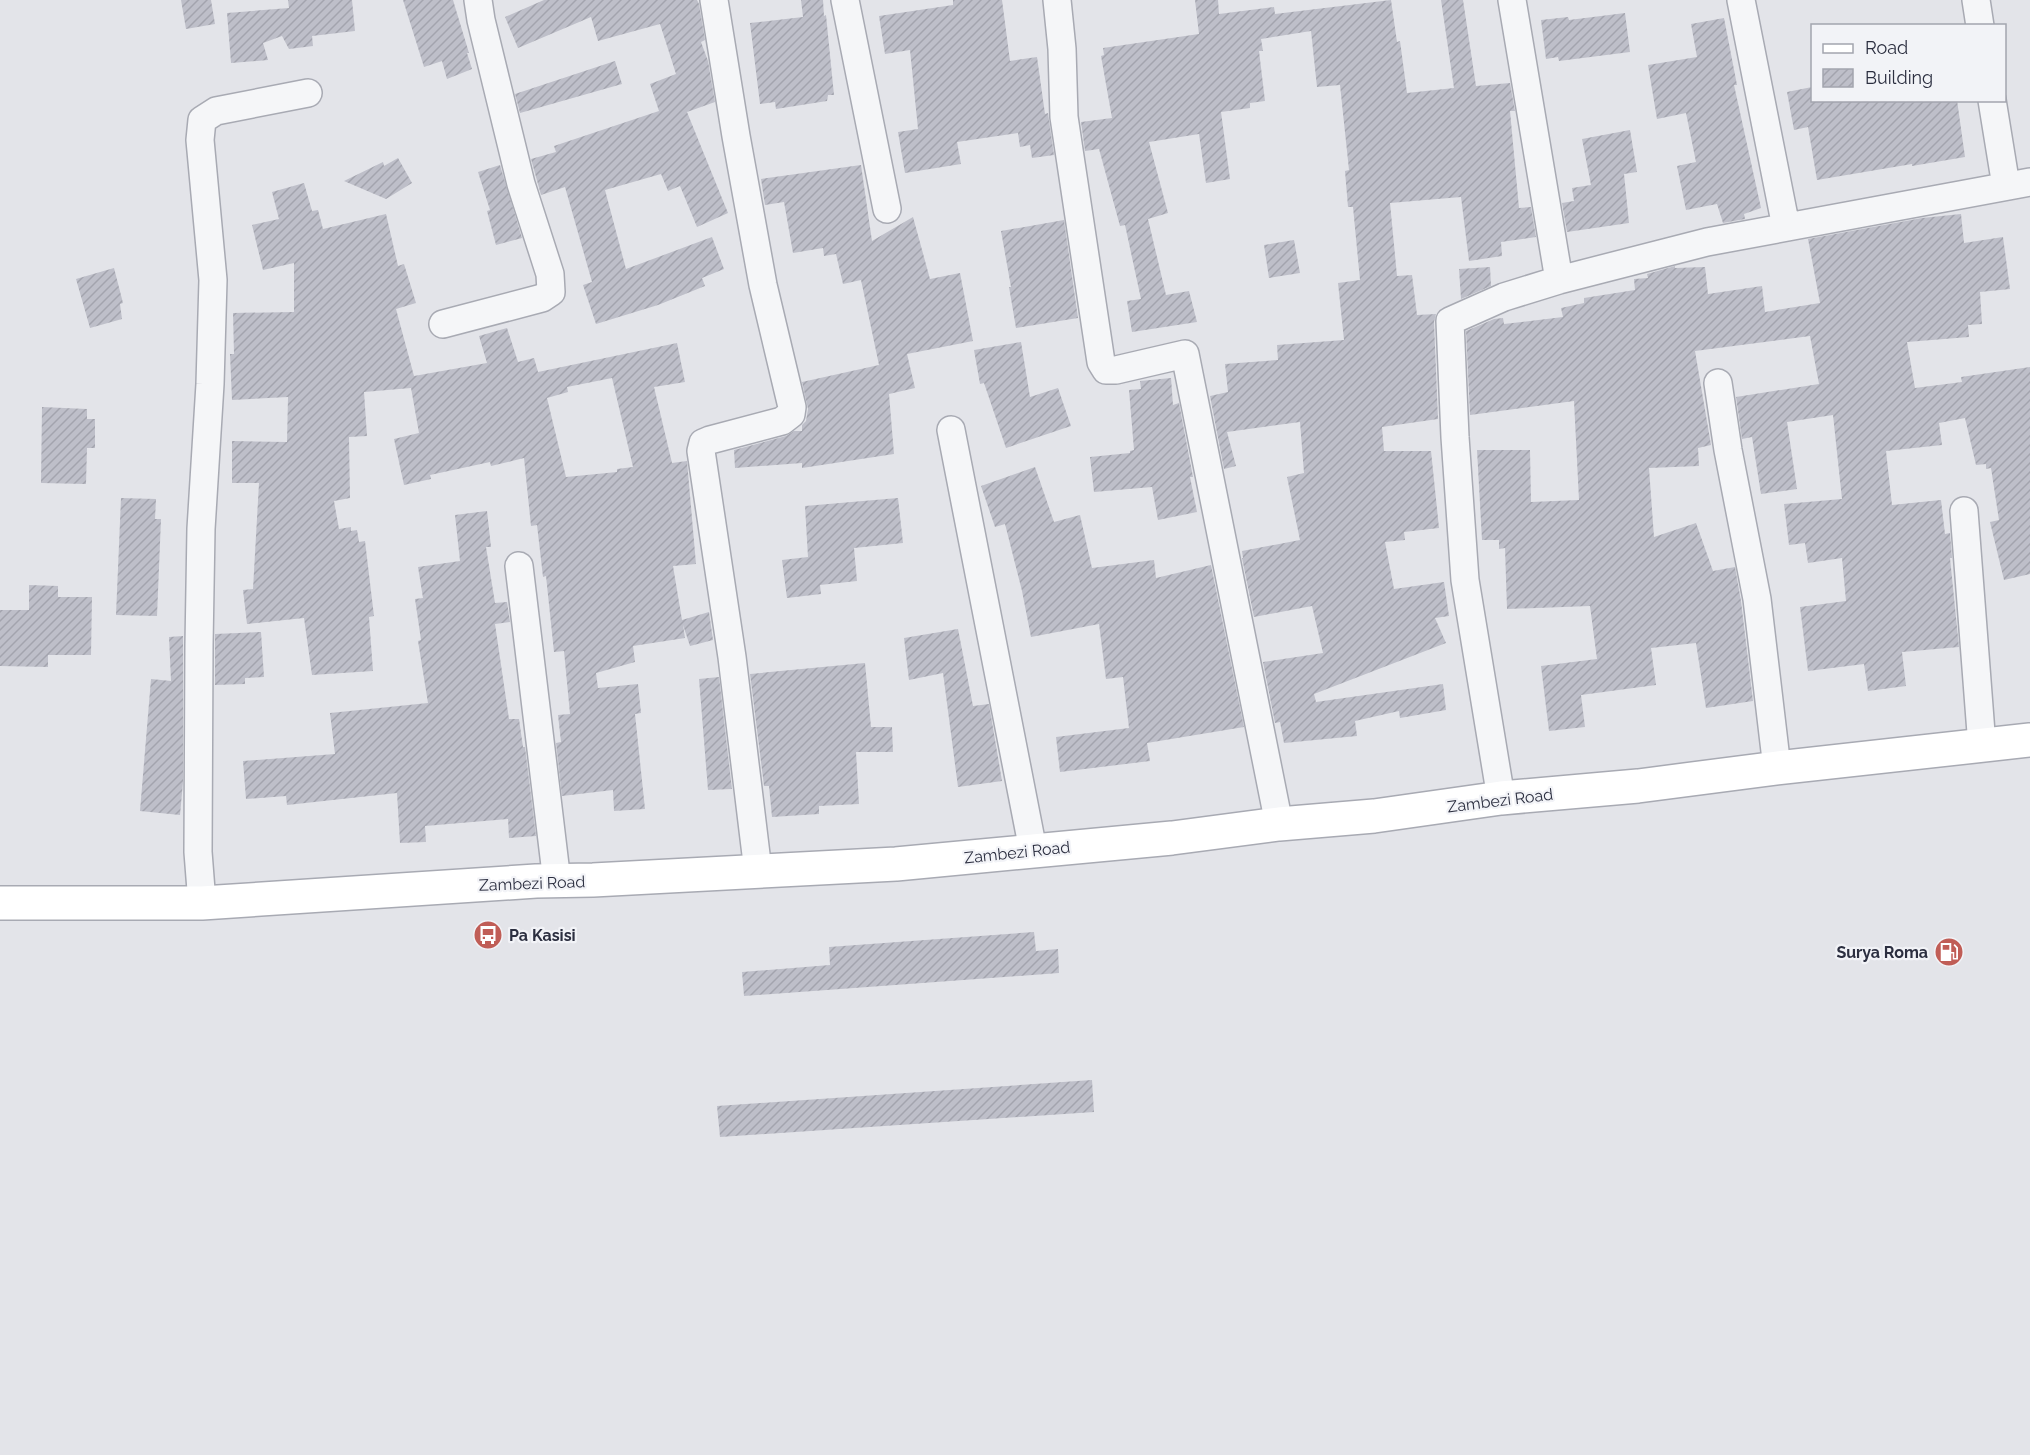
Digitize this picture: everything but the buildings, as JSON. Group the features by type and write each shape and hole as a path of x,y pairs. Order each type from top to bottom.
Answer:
{"main road":[{"name":"Zambezi Road","path":"0,903 202,903 536,881 556,882 896,864 1173,838 1374,816 1500,798 1638,786 2030,740"}],"street":[{"path":"443,324 542,298 551,292 550,274 521,184 478,0"},
{"path":"714,0 763,285 792,407 791,414 782,421 710,440 703,443 702,451 732,657 758,871"},
{"path":"845,0 887,209"},
{"path":"1057,0 1062,49 1064,117 1101,362 1106,370 1116,370 1185,354 1279,825"},
{"path":"1512,0 1559,280"},
{"path":"1741,0 1786,227"},
{"path":"1976,0 1980,24"},
{"path":"202,903 198,852 199,633 201,529 210,384 213,280 200,140 202,120 216,111 308,93"},
{"path":"1500,798 1465,580 1450,321 1504,297 1559,280 1707,242 2018,184 1993,102"},
{"path":"1718,383 1728,450 1757,599 1777,768"},
{"path":"951,430 1033,850"},
{"path":"1964,511 1982,746"},
{"path":"519,566 556,882"}],"place":[{"name":"Pa Kasisi","path":"488,935"},
{"name":"Surya Roma","path":"1949,952"}]}
